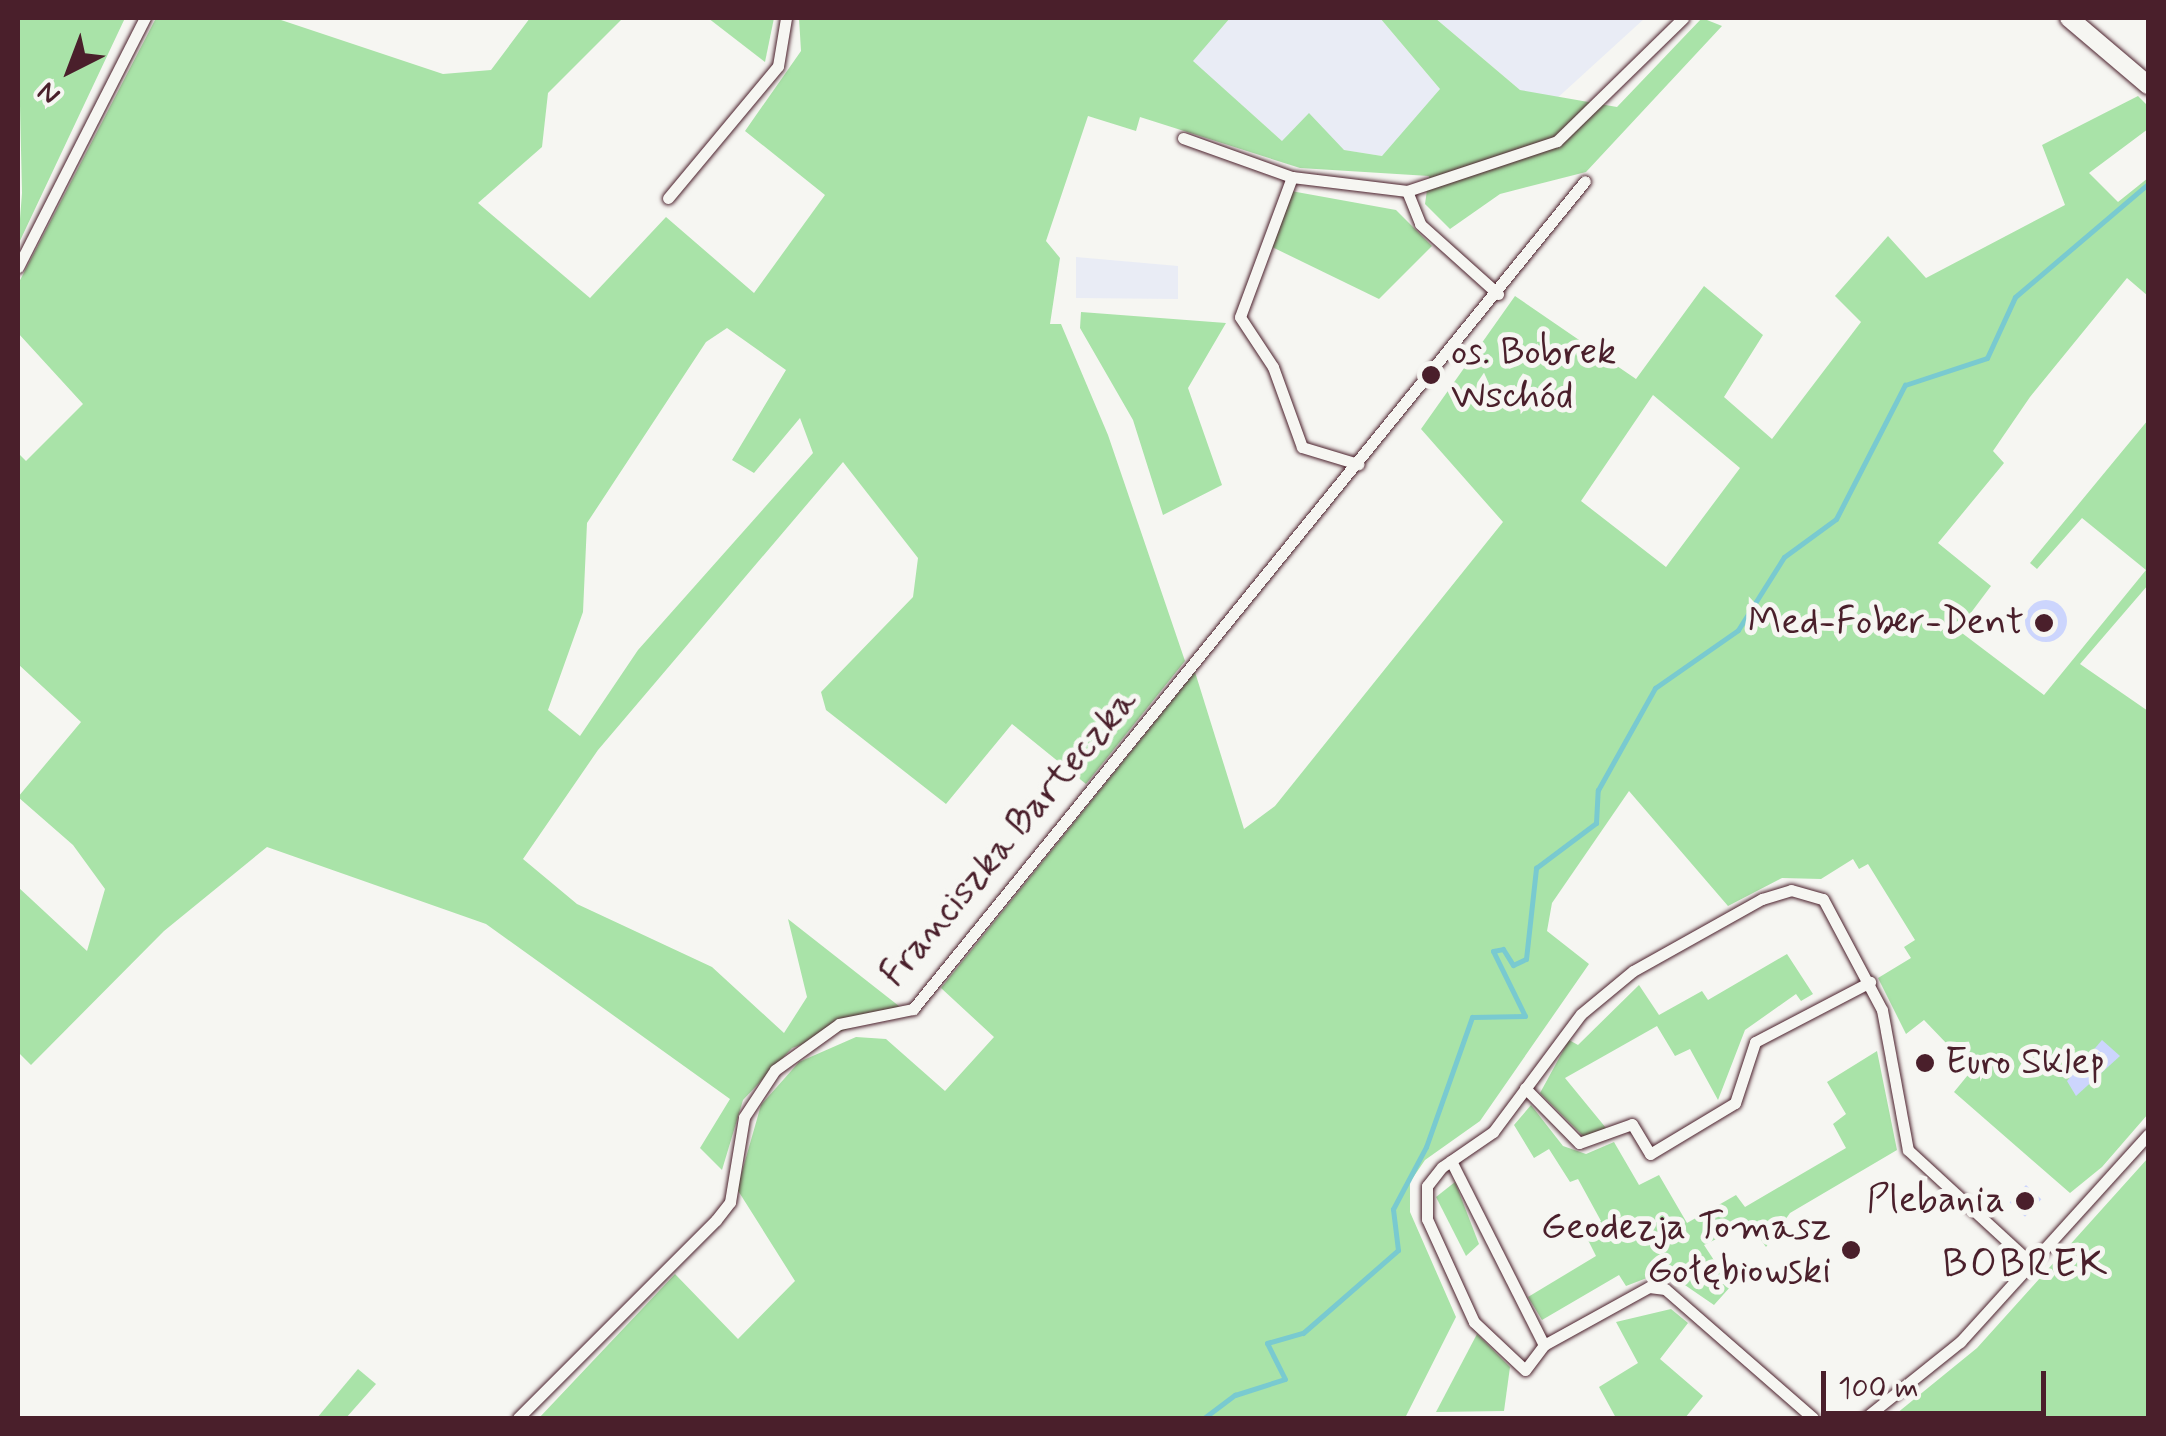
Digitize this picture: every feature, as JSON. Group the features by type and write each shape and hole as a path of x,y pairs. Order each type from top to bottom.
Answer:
{"street":[{"path":"18,268 145,18"},
{"path":"668,198 778,66 786,18"},
{"path":"1183,138 1292,177 1407,191 1557,141 1684,18"},
{"path":"2069,18 2148,85"},
{"path":"1292,177 1240,317 1273,367 1302,448 1358,464"},
{"name":"Franciszka Barteczka","path":"518,1418 730,1202 744,1117 775,1070 838,1024 913,1009 1586,181"},
{"path":"1407,191 1420,224 1498,294"},
{"path":"1813,1418 1665,1290 1649,1287 1544,1345 1525,1370 1474,1322 1427,1219 1427,1186 1451,1161 1492,1132 1581,1014 1632,971 1762,898 1791,890 1823,898 1870,982 1892,1044 1898,1130 1908,1150 2031,1262"},
{"path":"1526,1088 1578,1144 1632,1124 1650,1154 1735,1103 1755,1042 1870,982"},
{"path":"1865,1418 1960,1342 2148,1135"},
{"path":"1451,1161 1544,1345"}],"shaded area":[{"path":"1230,18 1380,18 1440,89 1383,156 1282,141 1192,61"},
{"path":"1435,18 1645,18 1554,101 1520,90"},
{"path":"1076,257 1178,266 1178,299 1076,298"}],"green space":[{"path":"18,18 125,18 18,245 22,193"},
{"path":"156,18 275,18 443,74 491,70 530,18 623,18 548,93 542,147 478,203 590,298 666,217 754,293 825,195 745,131 801,51 799,18 1230,18 1193,61 1282,141 1309,113 1344,150 1382,156 1440,89 1380,18 1435,18 1520,90 1617,107 1702,18 1722,26 1586,172 1500,194 1450,229 1425,204 1429,176 1300,168 1140,117 1136,131 1088,116 1046,241 1060,258 1050,324 1061,324 1108,435 1185,661 1086,784 1012,724 946,804 826,710 821,692 913,597 918,558 843,462 598,750 523,859 577,904 712,967 784,1033 807,997 788,919 904,1010 792,1048 743,1100 722,1170 700,1148 730,1099 486,924 267,847 164,931 31,1065 18,1052 18,887 87,951 105,889 73,845 18,797 81,722 18,664 18,453 26,461 83,404 18,333 18,284","holes":["727,328 786,370 732,460 754,473 800,418 813,453 638,650 580,736 548,710 583,612 587,523 706,342"]},
{"path":"708,18 774,18 765,62"},
{"path":"2138,96 2148,106 2148,129 2089,173 2118,202 2148,178 2148,296 2127,278 2030,397 1993,451 2004,463 1938,543 1991,586 1958,630 2044,695 2146,570 2082,518 2037,569 2030,563 2148,420 2148,585 2080,664 2148,711 2148,1114 2102,1167 2070,1193 1954,1092 1972,1070 1924,1020 1906,1034 1878,978 1911,958 1904,947 1915,940 1868,864 1859,869 1853,859 1821,879 1782,878 1728,906 1629,791 1552,903 1547,931 1589,964 1480,1121 1425,1160 1410,1182 1410,1212 1456,1317 1405,1418 539,1418 675,1274 738,1339 795,1281 737,1189 761,1105 799,1062 856,1037 886,1039 945,1091 994,1037 941,988 1195,672 1244,829 1275,806 1503,522 1421,429 1515,296 1636,379 1704,286 1763,335 1724,397 1772,439 1861,322 1835,296 1888,236 1926,278 2065,205 2042,145","holes":["1653,395 1740,468 1666,567 1581,501"]},
{"path":"1291,191 1396,210 1432,246 1379,299 1270,246"},
{"path":"1081,312 1226,323 1188,388 1222,485 1163,515 1133,420 1080,328"},
{"path":"1787,954 1813,994 1801,1001 1796,994 1745,1030 1718,1100 1690,1049 1675,1056 1657,1026 1565,1078 1606,1128 1587,1140 1540,1093 1569,1040 1578,1045 1639,985 1659,1015 1702,991 1708,1000"},
{"path":"1877,1051 1897,1150 1790,1213 1766,1247 1749,1223 1704,1245 1731,1286 1714,1305 1679,1281 1652,1276 1626,1286 1619,1275 1542,1320 1528,1297 1596,1256 1584,1232 1601,1221 1578,1179 1570,1182 1549,1149 1534,1158 1514,1125 1531,1105 1563,1146 1586,1154 1614,1142 1639,1185 1659,1175 1687,1223 1736,1195 1745,1207 1846,1148 1833,1124 1846,1114 1827,1082"},
{"path":"2148,1158 2148,1418 1891,1418 1977,1348"},
{"path":"1455,1182 1479,1244 1466,1256 1436,1197"},
{"path":"1671,1309 1688,1323 1660,1359 1703,1396 1685,1418 1616,1418 1599,1387 1638,1363 1616,1322"},
{"path":"1477,1334 1510,1367 1504,1411 1436,1412"},
{"path":"358,1369 376,1384 346,1418 317,1418"}],"building":[{"name":"Med-Fober-Dent","path":"2046,600 2061,606 2067,621 2061,636 2046,642 2031,636 2025,621 2031,606"},
{"path":"2102,1040 2120,1056 2076,1096 2067,1081"},
{"name":"Plebania","path":"2026,1185 2041,1199 2025,1217 2010,1203"}],"waterway":[{"path":"1204,1418 1235,1395 1285,1379 1267,1343 1303,1333 1398,1250 1393,1209 1426,1147 1472,1017 1525,1016 1493,951 1503,949 1513,965 1526,959 1536,868 1596,823 1598,790 1655,688 1738,630 1784,557 1836,519 1905,385 1987,358 2015,297 2148,184"}],"place":[{"name":"os. Bobrek Wschód","path":"1431,375"},
{"name":"Med-Fober-Dent","path":"2044,623"},
{"name":"Euro Sklep","path":"1925,1063"},
{"name":"Plebania","path":"2025,1201"},
{"name":"Geodezja Tomasz Gołębiowski","path":"1851,1250"}],"district":[{"name":"BOBREK","path":"2026,1265"}]}
